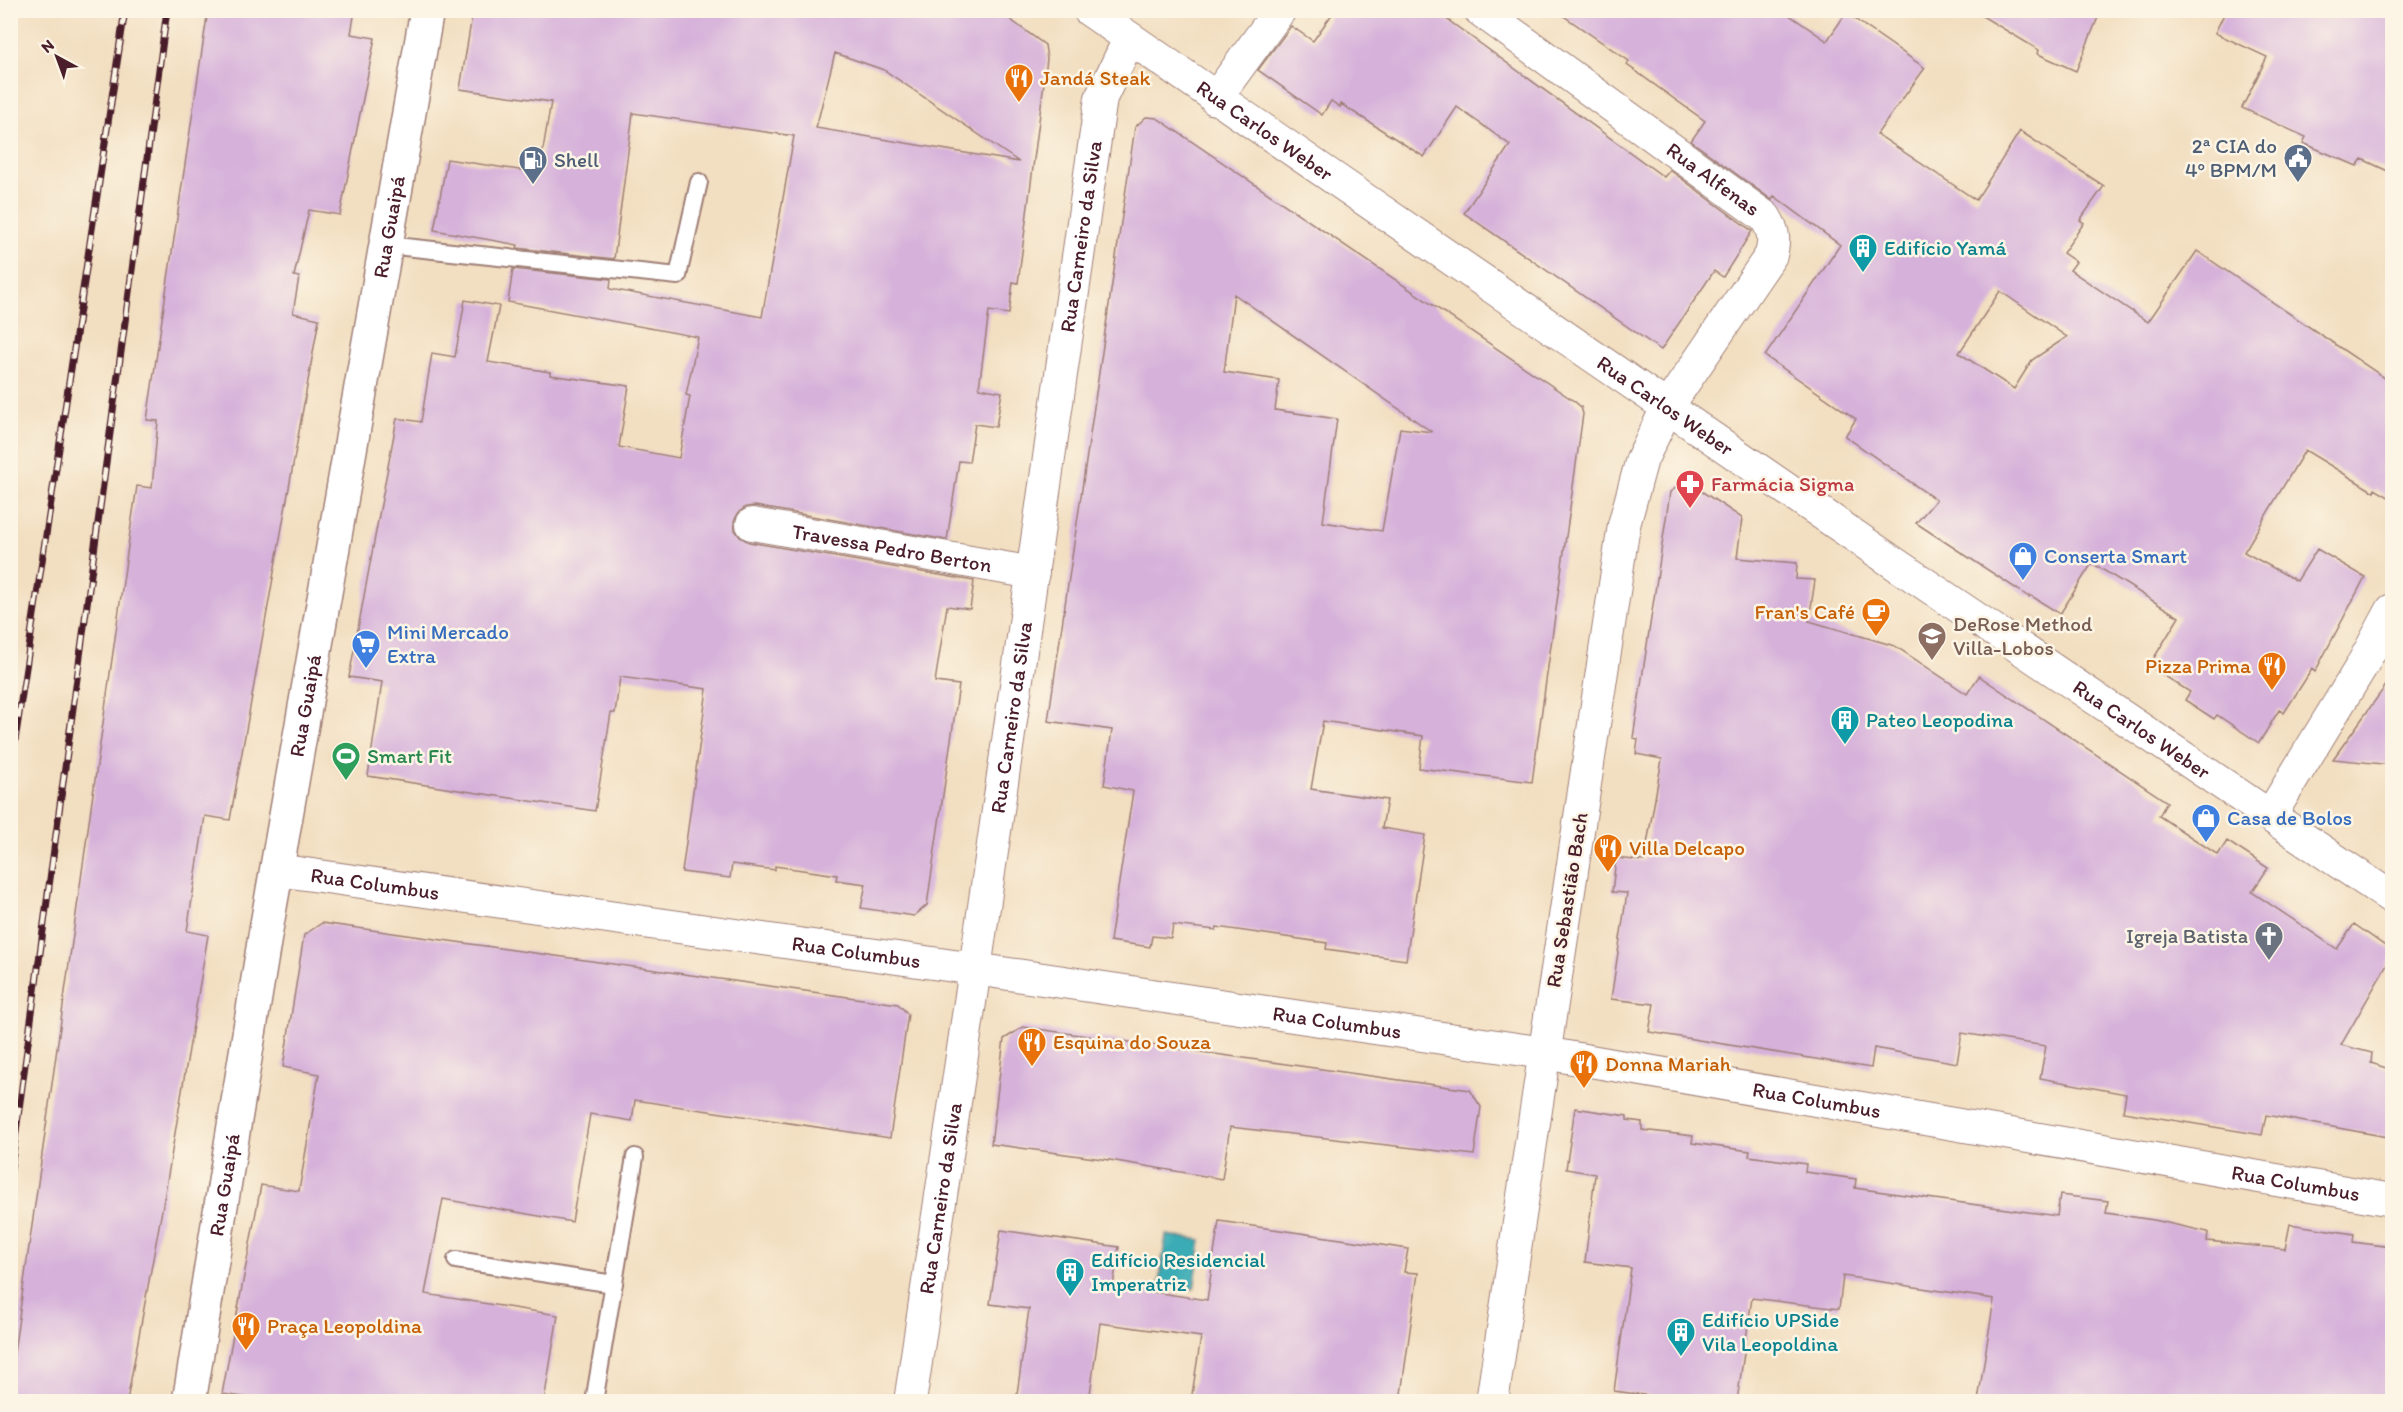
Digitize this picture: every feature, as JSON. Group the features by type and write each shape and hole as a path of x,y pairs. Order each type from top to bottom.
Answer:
{"main road":[{"name":"Rua Guaipá","path":"189,1401 277,870 427,10"}],"street":[{"name":"Rua Carlos Weber","path":"1089,10 1215,99 1668,406 1907,572 2392,898"},
{"path":"1215,99 1280,10"},
{"name":"Rua Alfenas","path":"1480,10 1765,217 1773,230 1775,239 1771,255 1668,406"},
{"name":"Rua Carneiro da Silva","path":"910,1401 1101,98 1129,39"},
{"name":"Rua Sebastião Bach","path":"1492,1401 1624,525 1642,459 1668,406"},
{"name":"Travessa Pedro Berton","path":"752,524 1033,573"},
{"path":"2270,816 2361,667 2392,610"},
{"name":"Rua Columbus","path":"277,870 1544,1053 2392,1200"}],"lane":[{"path":"386,245 678,276 699,182"},
{"path":"594,1401 635,1157"},
{"path":"456,1260 614,1284"}],"water":[{"path":"1166,1235 1201,1240 1194,1289 1159,1284"}],"building":[{"path":"208,10 355,10 351,34 375,38 340,215 309,210 294,276 299,277 293,313 319,319 230,820 205,816 187,931 208,935 164,1199 127,1401 10,1401 10,1381 137,486 152,488 158,421 147,420"},
{"path":"473,10 997,10 1045,45 1047,59 1018,283 1013,282 1009,314 989,311 979,388 1002,392 996,427 975,424 969,462 959,461 947,540 755,506 746,507 739,512 734,521 735,530 740,537 749,542 974,581 970,609 947,606 935,682 959,685 927,905 914,916 861,908 866,884 836,880 837,875 775,866 775,870 732,864 730,878 682,872 707,689 620,677 615,713 611,713 595,811 368,776 382,682 349,677 397,418 421,422 432,353 455,357 465,300 499,306 488,362 550,372 550,375 629,386 619,447 679,458 690,396 686,395 698,337 508,302 513,269 611,279 610,289 762,317 794,136 633,113 614,259 517,248 518,245 434,230 447,159 539,173 551,102 460,89","holes":["835,53 884,70 1019,162 816,128"]},
{"path":"1335,10 1434,10 1664,177 1670,170 1752,231 1723,277 1714,271 1661,350 1464,213 1510,145 1457,107 1424,157 1341,104 1340,107 1331,101 1322,115 1258,70 1291,26 1313,41"},
{"path":"1555,10 1782,10 1827,41 1846,13 1925,68 1877,134 1976,200 2020,131 2104,186 2080,220 2084,223 2063,253 2076,262 2070,270 2148,322 2197,251 2392,383 2392,499 2375,489 2374,492 2305,450 2244,552 2297,581 2317,549 2365,577 2315,672 2312,669 2284,713 2279,710 2259,743 2217,715 2214,719 2185,700 2190,692 2149,666 2179,617 2092,563 2060,614 2030,595 2029,597 1916,523 1936,500 1845,436 1856,419 1765,356 1840,245 1774,196 1772,200 1691,141 1705,121 1627,65 1629,61","holes":["2000,291 2067,337 2032,360 2014,389 1959,353"]},
{"path":"1972,10 2101,10 2076,71 2038,54 2039,50"},
{"path":"2226,10 2369,10 2392,20 2392,173 2362,159 2357,166 2303,143 2306,137 2242,108 2267,57 2215,33"},
{"path":"1146,117 1157,118 1581,407 1583,414 1532,782 1419,768 1423,736 1323,721 1311,789 1387,800 1382,828 1425,835 1406,960 1326,949 1327,943 1217,927 1216,930 1173,925 1171,938 1152,936 1150,947 1110,941 1133,791 1104,785 1112,730 1048,721 1135,127","holes":["1234,294 1432,432 1400,428 1382,531 1323,522 1337,419 1275,410 1279,380 1224,372"]},
{"path":"1686,481 1742,518 1737,558 1797,563 1796,579 1815,580 1809,621 1895,646 1967,694 1979,676 2167,802 2159,816 2218,855 2227,841 2268,868 2252,892 2337,949 2354,924 2392,951 2392,956 2341,1045 2372,1053 2371,1063 2392,1070 2392,1108 2388,1137 2266,1115 2262,1135 2123,1112 2126,1094 2040,1078 2046,1046 1962,1033 1957,1063 1874,1048 1871,1068 1649,1032 1654,1004 1611,999 1627,893 1612,892 1616,858 1644,861 1662,759 1636,754 1638,739 1633,738 1670,492"},
{"path":"2392,677 2392,765 2333,759"},
{"path":"322,923 898,1004 908,1014 890,1138 635,1100 632,1121 590,1114 572,1222 443,1199 425,1294 558,1315 544,1401 272,1401 222,1394 261,1185 299,1191 319,1074 283,1067 304,935"},
{"path":"1023,1027 1470,1090 1481,1107 1474,1155 1230,1127 1222,1179 1110,1160 991,1144 1004,1039"},
{"path":"1575,1108 1627,1116 1627,1120 1642,1122 1642,1130 1693,1136 1692,1143 1750,1151 1749,1156 1806,1164 1805,1172 1856,1179 1855,1188 2057,1216 2060,1195 2108,1201 2106,1213 2154,1220 2208,1232 2207,1241 2285,1249 2290,1224 2354,1234 2353,1242 2392,1247 2392,1401 1978,1401 1994,1299 1843,1276 1839,1309 1752,1298 1737,1401 1689,1401 1614,1391 1631,1268 1585,1262 1595,1174 1566,1169"},
{"path":"1219,1221 1408,1249 1404,1272 1418,1273 1400,1401 1191,1401 1201,1337 1100,1323 1089,1401 1016,1401 1029,1309 990,1304 1001,1230 1119,1247 1113,1286 1207,1300"}],"railway":[{"path":"10,774 125,10"},
{"path":"10,1176 167,10"}],"place":[{"name":"Jandá Steak","path":"1019,104"},
{"name":"2ª CIA do 4º BPM/M","path":"2298,184"},
{"name":"Shell","path":"533,186"},
{"name":"Edifício Yamá","path":"1863,274"},
{"name":"Farmácia Sigma","path":"1690,510"},
{"name":"Conserta Smart","path":"2023,582"},
{"name":"Fran's Café","path":"1876,638"},
{"name":"DeRose Method Villa-Lobos","path":"1932,662"},
{"name":"Mini Mercado Extra","path":"366,670"},
{"name":"Pizza Prima","path":"2272,692"},
{"name":"Pateo Leopodina","path":"1845,746"},
{"name":"Smart Fit","path":"346,782"},
{"name":"Casa de Bolos","path":"2206,844"},
{"name":"Villa Delcapo","path":"1608,874"},
{"name":"Igreja Batista","path":"2269,962"},
{"name":"Esquina do Souza","path":"1032,1068"},
{"name":"Donna Mariah","path":"1584,1090"},
{"name":"Edifício Residencial Imperatriz","path":"1070,1298"},
{"name":"Praça Leopoldina","path":"246,1352"},
{"name":"Edifício UPSide Vila Leopoldina","path":"1681,1358"}]}
